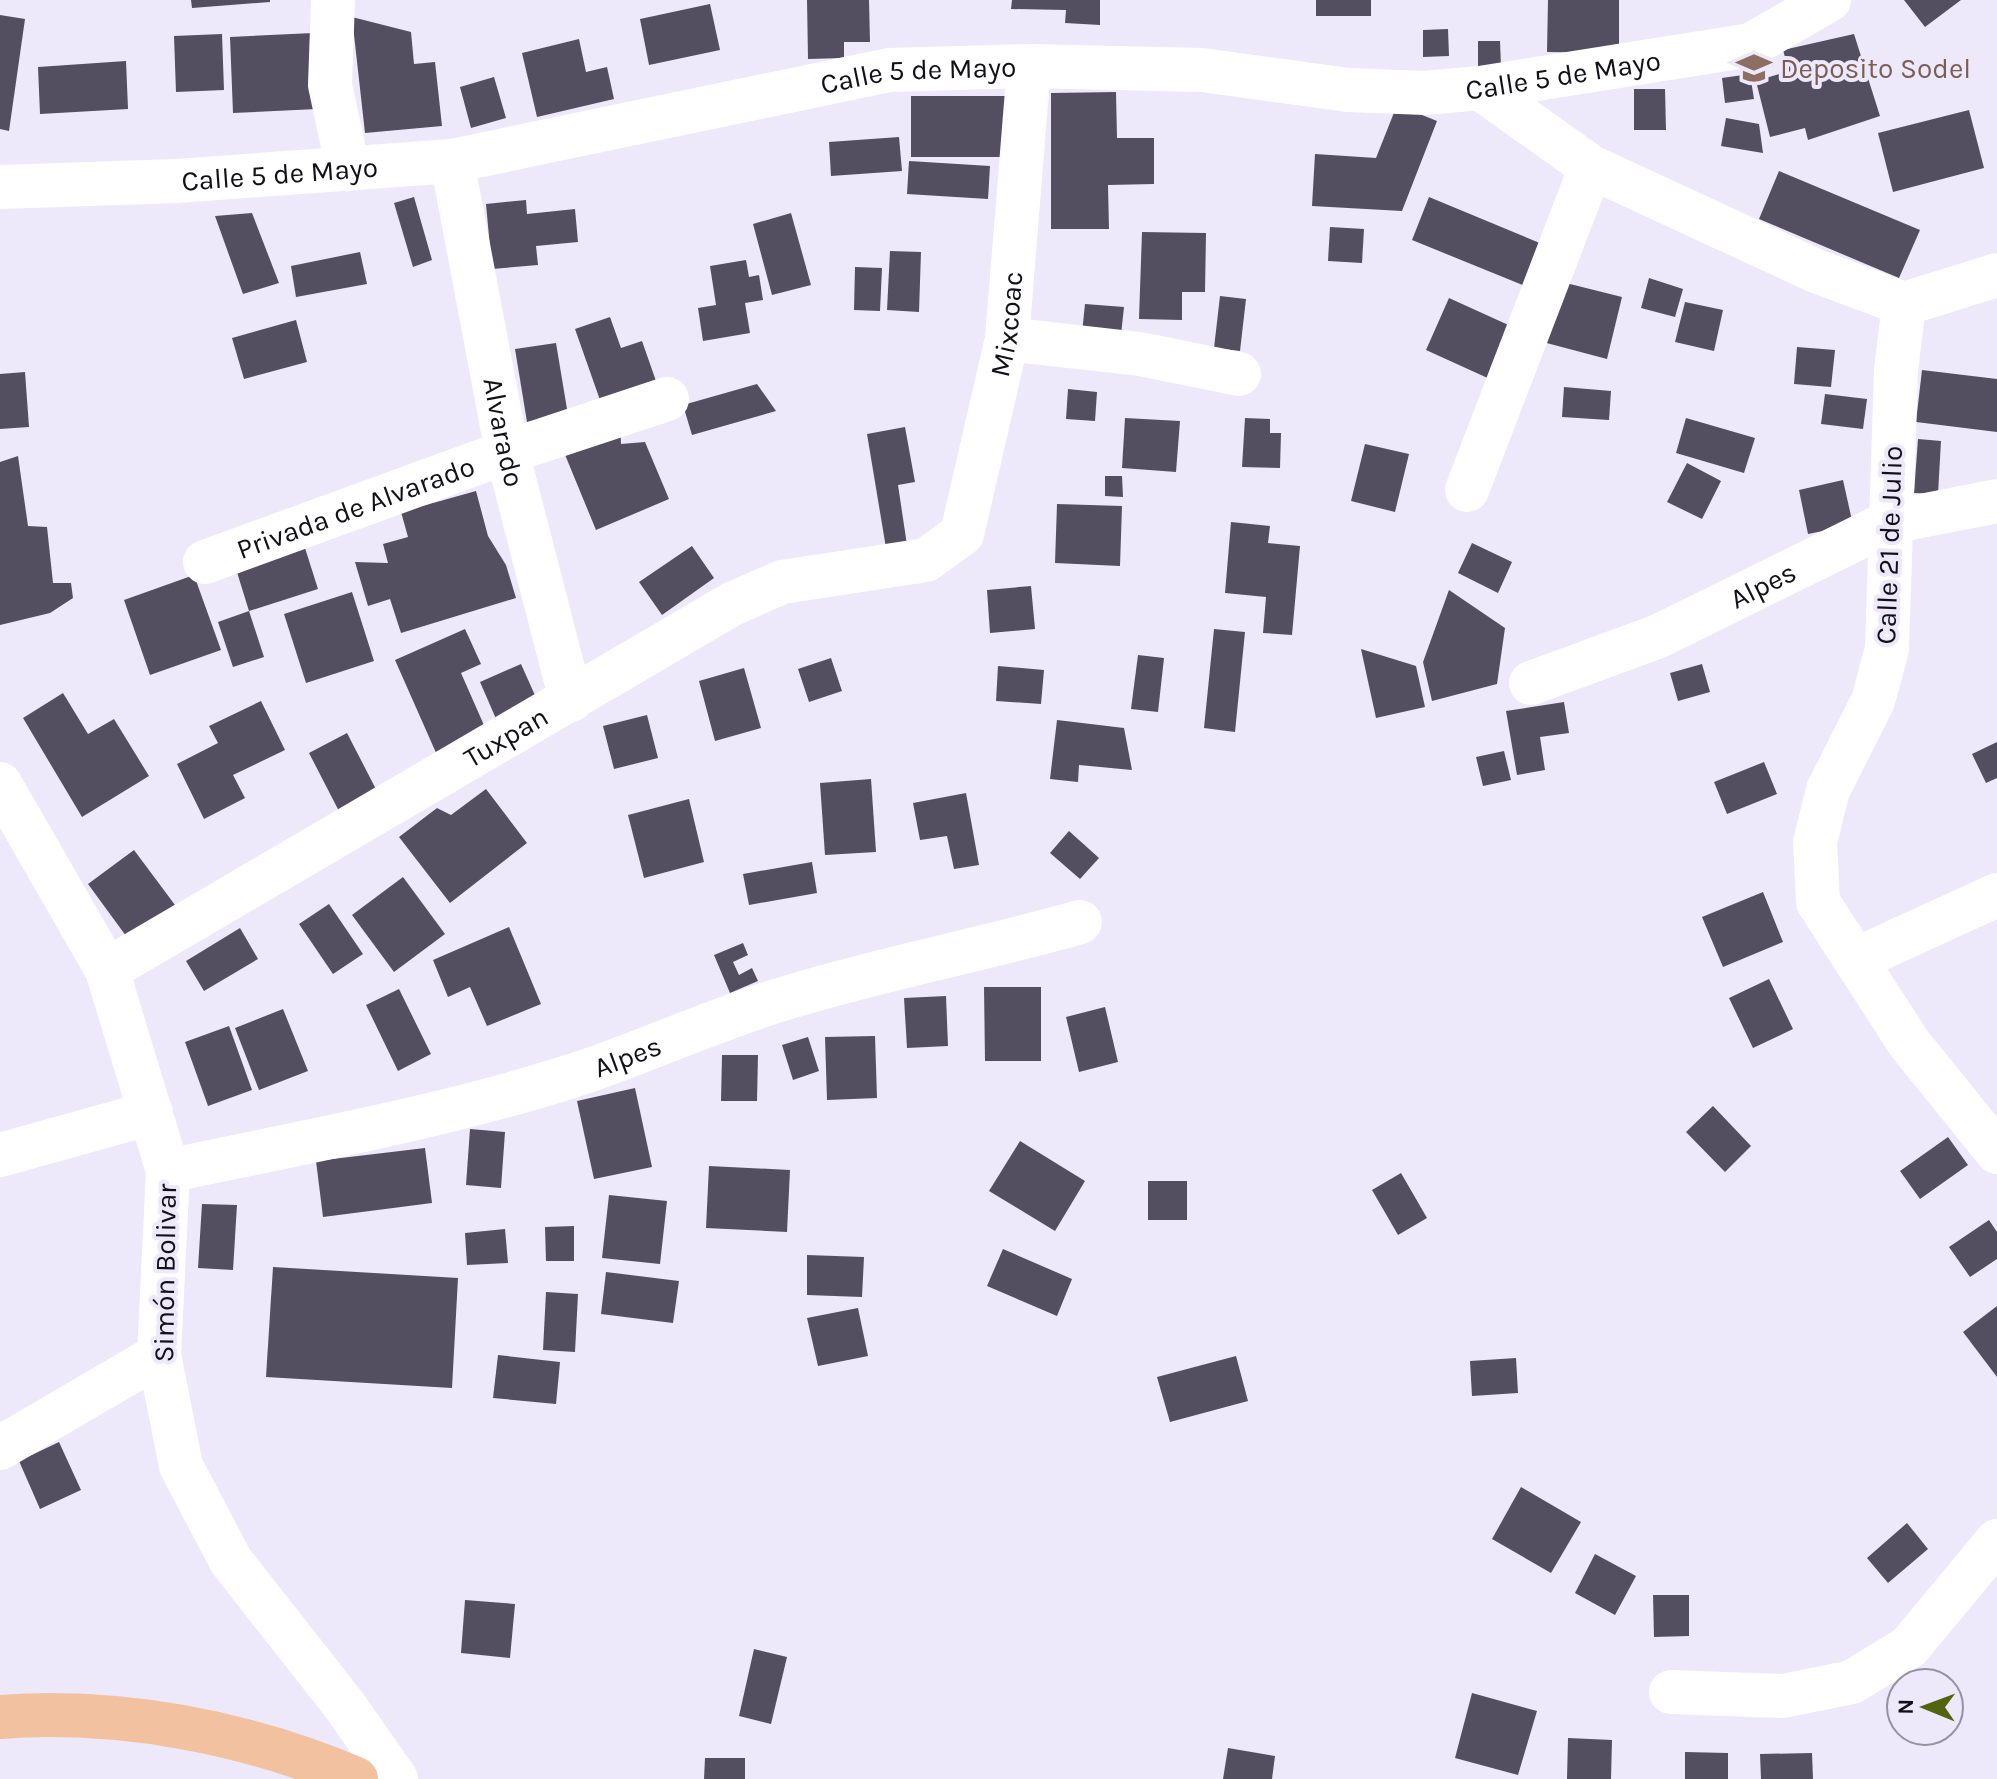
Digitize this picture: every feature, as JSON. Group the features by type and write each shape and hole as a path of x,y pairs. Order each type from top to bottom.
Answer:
{"highway":[{"path":"0,1717 110,1718 224,1736 307,1758 356,1779"}],"street":[{"path":"333,0 330,85 348,169"},
{"name":"Calle 5 de Mayo","path":"0,187 452,161 889,70 1029,66 1202,70 1363,91 1425,93 1480,88 1751,45 1829,0"},
{"name":"Mixcoac","path":"926,560 962,534 1007,339 1029,66"},
{"path":"1480,88 1591,167 1816,271 1904,304 1997,275"},
{"name":"Alvarado","path":"452,161 507,452 571,700"},
{"path":"1467,490 1591,167"},
{"name":"Calle 21 de Julio","path":"1904,304 1896,370 1887,649 1873,701 1828,790 1815,842 1818,902 1909,1043 1997,1152"},
{"path":"1007,339 1140,354 1239,374"},
{"name":"Privada de Alvarado","path":"205,562 507,452 667,399"},
{"name":"Alpes","path":"1531,683 1659,636 1890,522 1997,501"},
{"name":"Tuxpan","path":"107,970 732,604 782,582 926,560"},
{"name":"Simón Bolivar","path":"1,782 107,970 168,1171 159,1355 181,1466 231,1561 345,1706 396,1779"},
{"path":"1855,960 1997,895"},
{"name":"Alpes","path":"168,1171 446,1111 586,1071 782,999 882,970 981,950 1080,922"},
{"path":"0,1155 151,1113"},
{"path":"0,1448 159,1355"},
{"path":"1671,1692 1783,1696 1852,1682 1909,1647 1997,1541"}],"building":[{"path":"191,0 270,0 270,2 192,8"},
{"path":"807,0 869,0 870,42 844,42 844,58 808,59"},
{"path":"1012,0 1100,0 1100,25 1065,23 1066,10 1011,9"},
{"path":"1316,0 1371,0 1371,16 1316,16"},
{"path":"1548,0 1619,0 1619,53 1547,52"},
{"path":"1904,0 1961,0 1925,27"},
{"path":"710,4 720,50 649,65 640,19"},
{"path":"0,15 25,19 9,131 0,129"},
{"path":"352,17 411,32 414,64 435,62 442,126 365,133"},
{"path":"1448,29 1449,56 1423,57 1423,30"},
{"path":"313,33 317,109 233,113 230,37"},
{"path":"222,34 224,90 176,92 174,36"},
{"path":"1854,34 1880,116 1808,140 1805,128 1770,137 1756,81 1789,71 1783,50"},
{"path":"579,39 586,72 607,67 614,99 537,117 522,53"},
{"path":"1478,41 1500,41 1501,67 1478,67"},
{"path":"126,61 128,109 40,114 38,67"},
{"path":"1750,74 1754,99 1725,103 1722,78"},
{"path":"494,77 506,118 471,128 460,87"},
{"path":"1634,89 1665,89 1666,130 1634,130"},
{"path":"1116,92 1117,138 1154,138 1154,184 1108,185 1109,229 1051,229 1051,93"},
{"path":"911,96 1018,96 1018,157 911,157"},
{"path":"1397,105 1437,121 1402,211 1312,206 1315,154 1376,158"},
{"path":"1969,110 1984,168 1893,192 1878,133"},
{"path":"1726,118 1759,124 1763,153 1721,146"},
{"path":"899,137 902,171 831,176 829,142"},
{"path":"909,161 990,166 988,199 907,194"},
{"path":"1779,171 1920,230 1899,278 1759,219"},
{"path":"414,197 432,260 413,267 394,203"},
{"path":"1429,197 1542,244 1525,286 1412,240"},
{"path":"526,200 527,214 575,209 578,242 536,246 538,265 492,269 486,204"},
{"path":"252,213 279,283 243,294 215,216"},
{"path":"791,213 811,285 772,295 753,224"},
{"path":"1330,227 1364,229 1362,263 1328,261"},
{"path":"1142,232 1206,233 1205,292 1182,292 1182,320 1139,319"},
{"path":"890,251 921,252 919,312 887,310"},
{"path":"360,252 367,284 296,297 291,266"},
{"path":"746,260 749,277 759,275 763,300 745,303 750,333 703,341 698,308 716,305 710,266"},
{"path":"855,267 882,268 880,311 854,310"},
{"path":"1649,278 1683,289 1675,317 1641,308"},
{"path":"1554,280 1622,297 1607,359 1539,341"},
{"path":"1220,296 1246,299 1240,351 1214,348"},
{"path":"1449,298 1515,328 1492,380 1426,350"},
{"path":"1685,302 1723,310 1714,351 1675,342"},
{"path":"1085,304 1124,307 1121,335 1082,333"},
{"path":"610,317 621,348 642,341 656,381 600,400 575,329"},
{"path":"296,320 307,362 244,379 232,338"},
{"path":"556,343 568,415 527,422 515,349"},
{"path":"1797,347 1835,350 1831,387 1794,384"},
{"path":"1922,370 1997,379 1997,432 1916,422"},
{"path":"25,372 29,427 0,429 0,374"},
{"path":"757,384 776,411 692,435 683,405"},
{"path":"1564,387 1611,391 1609,420 1562,417"},
{"path":"1068,389 1097,392 1095,421 1066,419"},
{"path":"1825,394 1867,399 1863,429 1821,424"},
{"path":"1125,418 1180,421 1176,472 1122,468"},
{"path":"1245,418 1270,419 1270,433 1281,433 1280,468 1242,467"},
{"path":"1686,418 1755,438 1744,473 1676,453"},
{"path":"620,420 621,444 645,442 669,499 596,530 561,445"},
{"path":"905,427 915,482 898,485 907,545 886,548 867,434"},
{"path":"1918,439 1941,441 1938,494 1914,493"},
{"path":"1365,444 1409,454 1395,512 1351,501"},
{"path":"18,456 28,526 47,527 53,583 71,583 73,598 50,613 0,625 0,462"},
{"path":"1687,463 1721,481 1702,519 1667,502"},
{"path":"1105,476 1122,476 1123,497 1105,496"},
{"path":"1843,480 1853,525 1808,534 1799,490"},
{"path":"476,491 488,536 506,565 516,598 401,633 390,599 368,606 355,562 388,563 383,544 408,537 401,512"},
{"path":"1057,504 1122,506 1120,566 1055,563"},
{"path":"1231,522 1270,526 1268,543 1300,546 1292,635 1263,633 1266,597 1225,593"},
{"path":"1472,543 1512,562 1498,593 1458,573"},
{"path":"692,546 714,578 662,615 639,582"},
{"path":"305,548 318,589 249,611 236,569"},
{"path":"194,575 221,650 150,675 124,600"},
{"path":"1031,586 1035,629 990,633 987,590"},
{"path":"1449,590 1505,628 1497,684 1432,701 1423,662"},
{"path":"352,592 374,661 306,683 284,614"},
{"path":"249,611 264,657 233,667 218,622"},
{"path":"465,629 481,664 461,673 487,732 437,755 395,660"},
{"path":"1214,629 1245,632 1235,732 1204,728"},
{"path":"1361,649 1416,666 1425,707 1376,718"},
{"path":"1138,655 1164,658 1158,712 1131,709"},
{"path":"831,658 842,691 809,702 798,669"},
{"path":"521,664 538,702 497,721 480,682"},
{"path":"1702,664 1710,692 1678,701 1670,673"},
{"path":"998,666 1044,670 1041,704 996,701"},
{"path":"744,668 761,728 715,741 699,681"},
{"path":"63,693 88,734 114,719 149,776 82,817 23,718"},
{"path":"261,701 285,750 233,775 245,798 204,819 177,764 218,743 209,726"},
{"path":"1564,702 1569,733 1540,737 1545,770 1517,775 1506,711"},
{"path":"647,715 658,758 614,769 603,726"},
{"path":"1057,720 1124,728 1132,770 1079,765 1078,782 1050,779"},
{"path":"347,733 380,797 342,817 309,753"},
{"path":"1997,742 1997,778 1986,783 1972,754"},
{"path":"1504,751 1511,780 1483,786 1476,757"},
{"path":"1764,762 1777,794 1727,814 1714,782"},
{"path":"871,779 876,852 825,855 820,783"},
{"path":"486,789 527,843 450,903 399,837 437,808 451,815"},
{"path":"966,793 979,865 954,869 947,836 920,840 913,803"},
{"path":"689,799 704,862 644,878 628,815"},
{"path":"1069,831 1099,858 1080,879 1050,853"},
{"path":"134,850 175,905 129,940 88,884"},
{"path":"812,862 817,893 749,905 743,874"},
{"path":"403,877 445,934 394,972 352,915"},
{"path":"1763,892 1783,942 1723,967 1702,917"},
{"path":"329,904 363,954 333,974 299,924"},
{"path":"509,927 541,1004 487,1026 470,987 448,997 433,960"},
{"path":"240,928 258,959 204,991 186,961"},
{"path":"743,943 748,955 733,962 739,975 752,968 758,981 730,993 714,955"},
{"path":"1769,979 1793,1029 1753,1048 1729,998"},
{"path":"984,987 1041,987 1041,1061 985,1061"},
{"path":"399,989 431,1054 398,1071 366,1005"},
{"path":"946,996 948,1046 907,1048 904,998"},
{"path":"1105,1007 1118,1062 1079,1072 1066,1017"},
{"path":"283,1009 308,1071 259,1090 235,1028"},
{"path":"229,1026 252,1090 208,1106 185,1042"},
{"path":"875,1036 877,1098 827,1100 825,1037"},
{"path":"808,1037 819,1071 793,1080 782,1045"},
{"path":"722,1055 758,1055 757,1101 721,1101"},
{"path":"635,1088 652,1167 594,1179 577,1101"},
{"path":"1713,1106 1751,1146 1725,1172 1686,1132"},
{"path":"470,1129 505,1132 501,1188 466,1185"},
{"path":"1948,1137 1968,1165 1920,1199 1900,1171"},
{"path":"1020,1141 1085,1181 1055,1231 989,1191"},
{"path":"425,1148 432,1203 323,1217 316,1161"},
{"path":"709,1166 790,1170 787,1232 706,1228"},
{"path":"1401,1173 1427,1218 1398,1235 1372,1190"},
{"path":"1148,1181 1187,1181 1187,1220 1148,1220"},
{"path":"609,1195 667,1201 660,1264 602,1258"},
{"path":"202,1204 237,1205 233,1270 198,1268"},
{"path":"1989,1220 1997,1232 1997,1259 1970,1277 1949,1247"},
{"path":"574,1226 574,1261 546,1261 545,1227"},
{"path":"505,1229 508,1263 467,1265 465,1233"},
{"path":"1003,1249 1072,1279 1057,1316 987,1286"},
{"path":"807,1255 864,1257 862,1297 807,1295"},
{"path":"273,1267 458,1278 452,1388 266,1377"},
{"path":"606,1272 679,1281 673,1323 601,1314"},
{"path":"546,1292 578,1294 575,1352 543,1350"},
{"path":"1997,1306 1997,1377 1963,1332"},
{"path":"858,1308 868,1356 818,1366 807,1318"},
{"path":"498,1355 560,1362 556,1404 493,1398"},
{"path":"1236,1356 1248,1401 1170,1422 1157,1377"},
{"path":"1516,1358 1518,1393 1472,1396 1470,1361"},
{"path":"59,1442 81,1490 40,1509 19,1461"},
{"path":"1521,1487 1581,1522 1551,1573 1492,1539"},
{"path":"1907,1523 1928,1549 1888,1583 1867,1558"},
{"path":"1595,1554 1636,1576 1615,1615 1575,1593"},
{"path":"1653,1595 1689,1595 1689,1636 1654,1637"},
{"path":"465,1600 515,1604 510,1658 461,1653"},
{"path":"754,1649 787,1657 771,1724 739,1716"},
{"path":"1472,1693 1537,1711 1518,1775 1455,1758"},
{"path":"1568,1738 1612,1740 1611,1779 1567,1779"},
{"path":"1228,1748 1275,1756 1272,1779 1223,1779"},
{"path":"1685,1752 1728,1753 1728,1779 1685,1779"},
{"path":"1812,1753 1813,1779 1761,1779 1760,1754"},
{"path":"705,1758 745,1758 745,1779 704,1779"}],"place":[{"name":"Deposito Sodel","path":"1754,68"}]}
